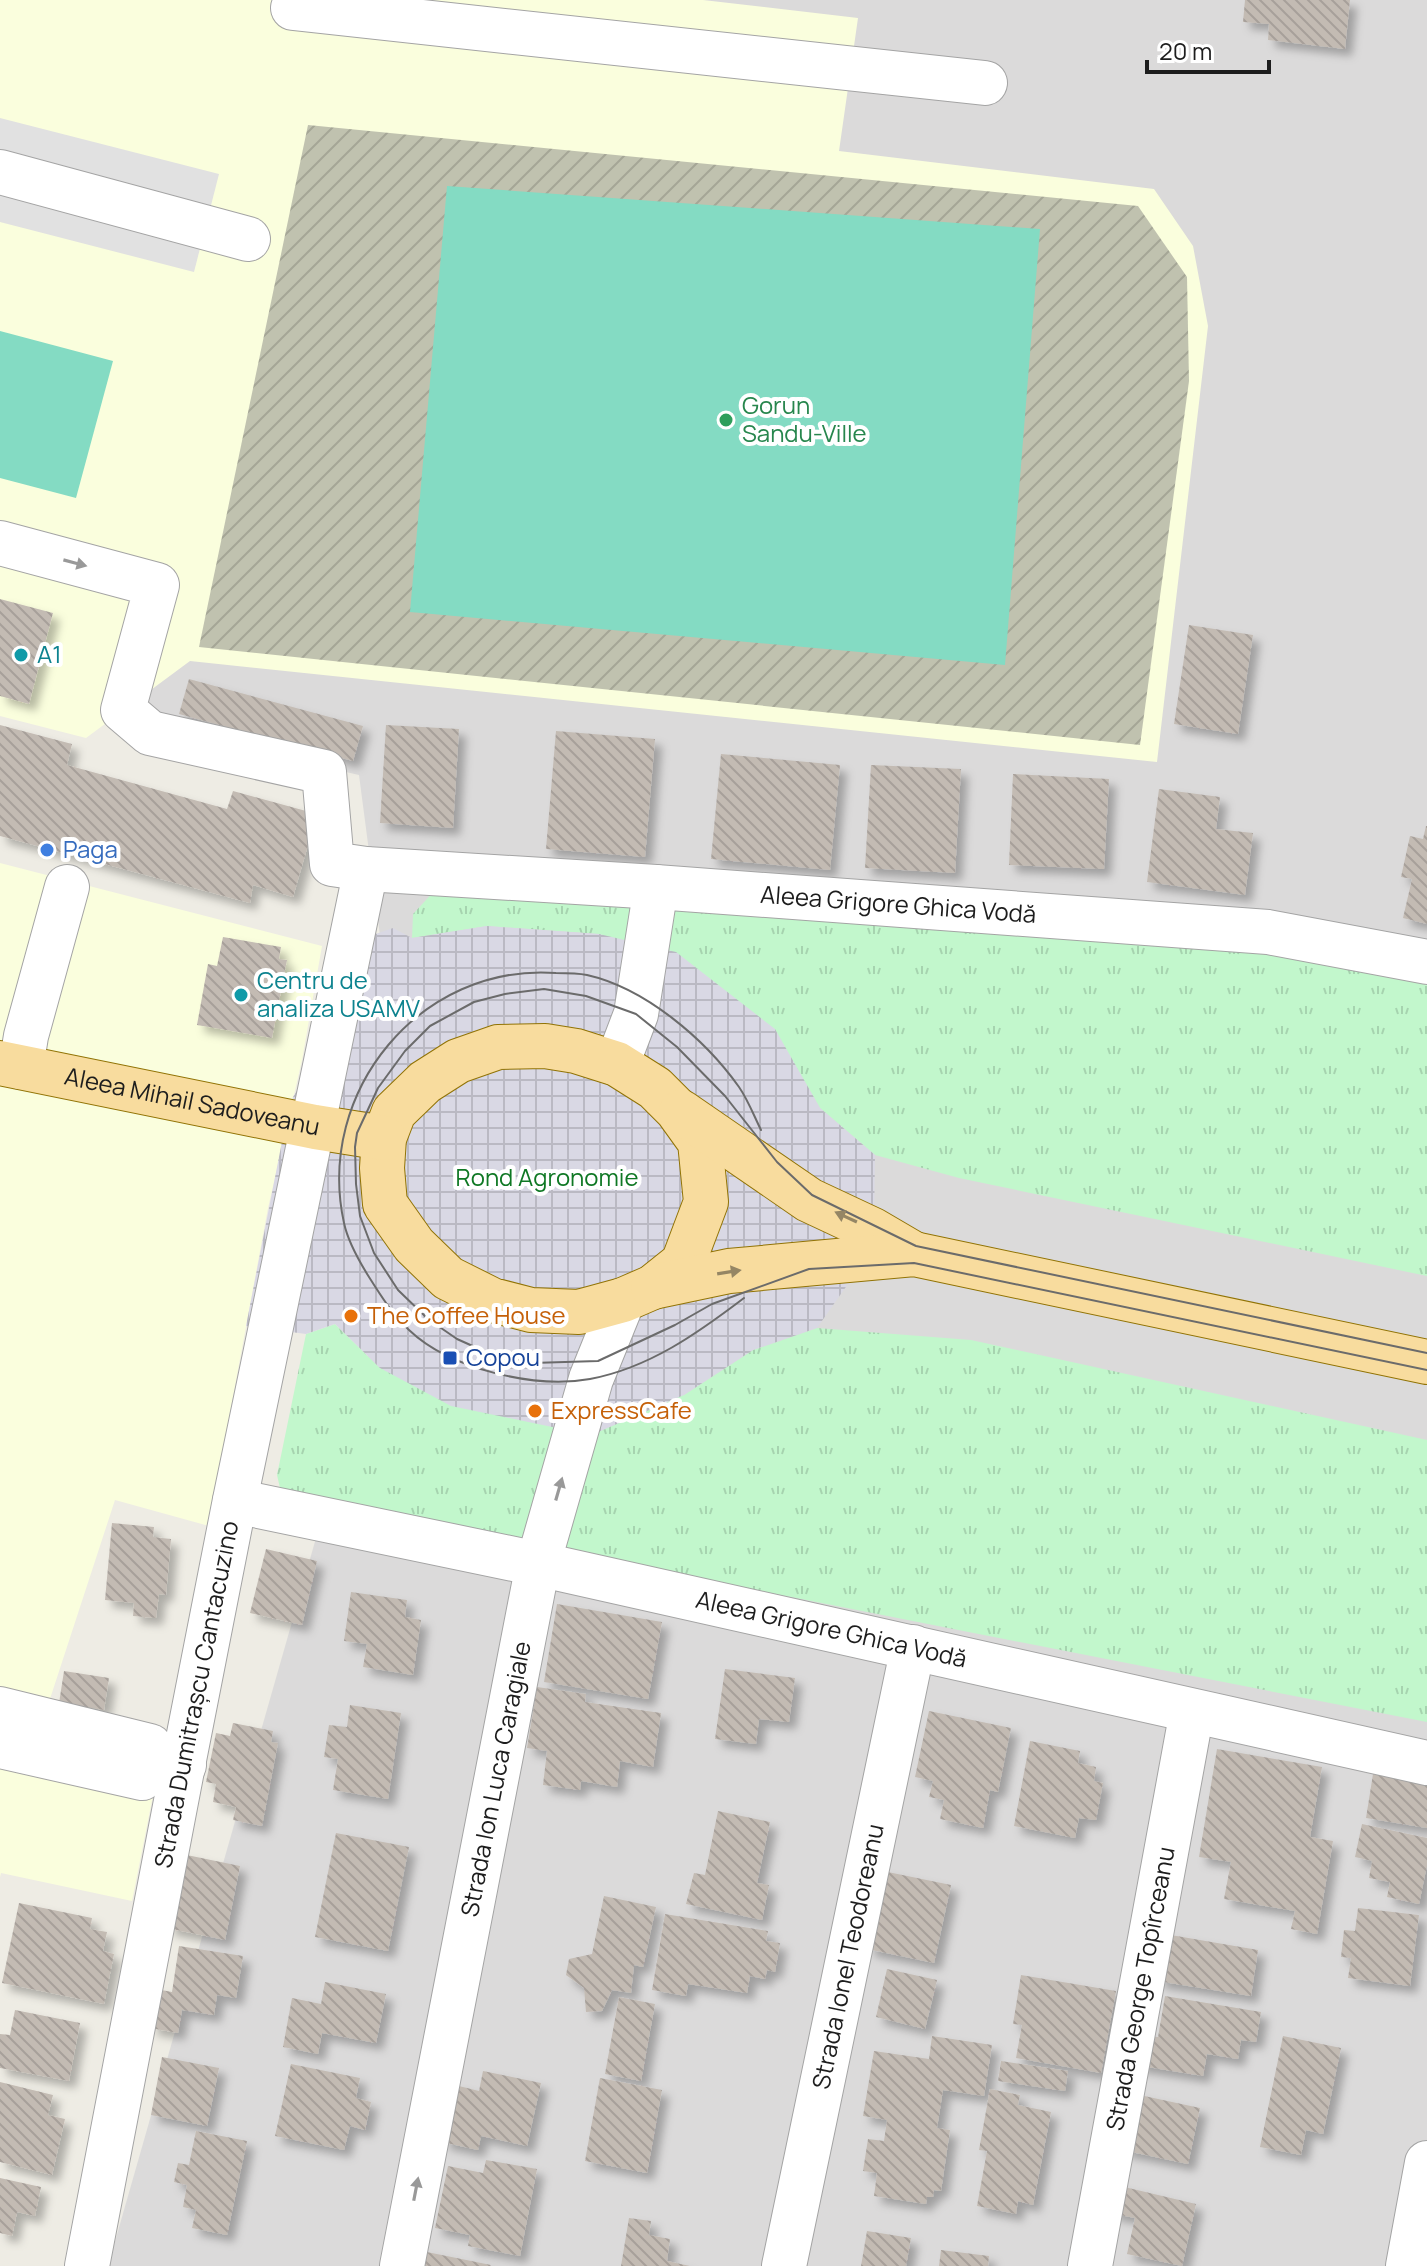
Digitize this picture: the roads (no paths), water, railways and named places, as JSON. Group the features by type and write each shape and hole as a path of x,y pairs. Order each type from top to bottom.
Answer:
{"main road":[{"path":"638,1294 683,1263 706,1202 700,1142 677,1110 655,1088 617,1064 576,1051 545,1046 498,1047 458,1061 425,1082 394,1112 384,1138 382,1168 385,1204 414,1245 448,1278 492,1300 531,1310 579,1312 729,1271 914,1254 1427,1362"},
{"name":"Aleea Mihail Sadoveanu","path":"10,1065 315,1127 384,1138"},
{"path":"677,1110 809,1200 873,1230 914,1254"}],"street":[{"path":"293,8 985,83"},
{"path":"0,172 248,239"},
{"name":"Aleea Grigore Ghica Vodă","path":"0,543 157,585 123,710 150,733 324,772 332,864 366,869 1268,932 1427,962"},
{"name":"Strada Dumitrașcu Cantacuzino","path":"87,2266 171,1764 235,1501 315,1127 366,869"},
{"path":"10,1065 26,1036 67,887"},
{"path":"617,1064 636,1014 656,887"},
{"name":"Strada Ion Luca Caragiale","path":"402,2266 538,1564 591,1379 638,1294"},
{"name":"Aleea Grigore Ghica Vodă","path":"235,1501 538,1564 1427,1763"},
{"name":"Strada Ionel Teodoreanu","path":"784,2266 913,1647"},
{"path":"0,1709 150,1746 171,1764 142,1778 0,1746"},
{"name":"Strada George Topîrceanu","path":"1090,2266 1192,1711"},
{"path":"1408,2266 1427,2163"}],"tram line":[{"path":"744,1298 672,1348 612,1374 590,1379 544,1381 494,1373 447,1356 426,1344 392,1312 365,1271 348,1237 339,1174 346,1127 363,1083 388,1045 422,1013 462,989 507,975 587,975 652,1003 691,1034 725,1069 742,1092 761,1130"},
{"path":"1427,1353 916,1246 812,1195 777,1162 725,1096 677,1047 636,1014 586,996 544,989 505,994 474,1002 430,1026 405,1051 378,1088 357,1133 356,1184 360,1216 374,1253 398,1290 428,1319 457,1339 495,1356 532,1363 598,1361 712,1304 809,1269 914,1263 1427,1370"}],"place":[{"name":"Gorun Sandu-Ville","path":"726,420"},
{"name":"A1","path":"21,655"},
{"name":"Paga","path":"47,850"},
{"name":"Centru de analiza USAMV","path":"241,995"},
{"name":"The Coffee House","path":"351,1316"},
{"name":"Copou","path":"450,1358"},
{"name":"ExpressCafe","path":"535,1411"}],"park label":[{"name":"Rond Agronomie","path":"547,1178"}]}
